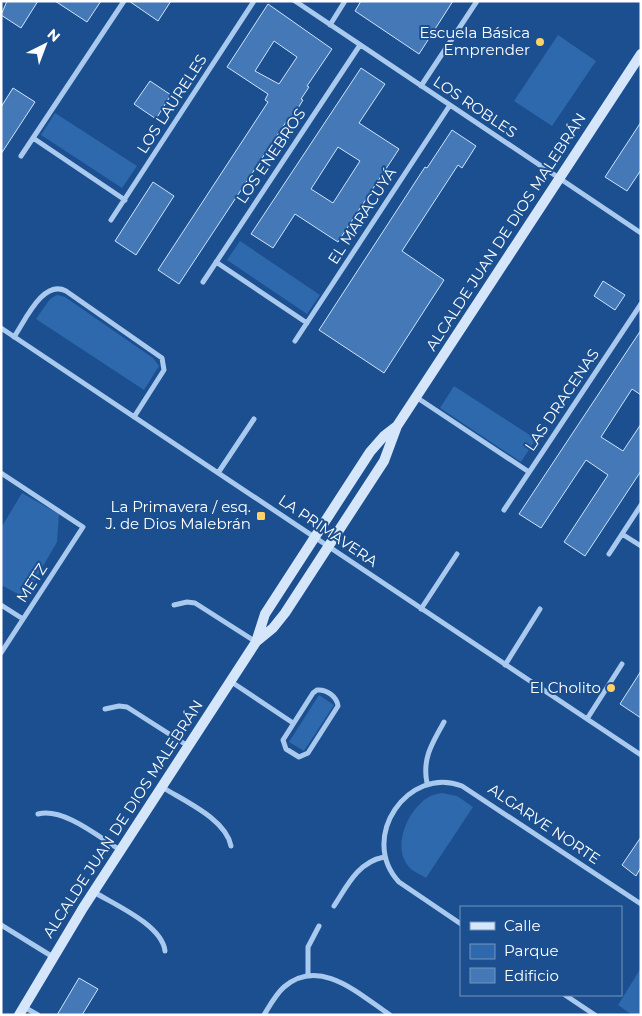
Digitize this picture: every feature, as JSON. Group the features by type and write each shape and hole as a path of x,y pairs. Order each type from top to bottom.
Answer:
{"street":[{"path":"21,156 124,1"},
{"name":"LOS LAURELES","path":"111,220 254,1"},
{"name":"LOS ROBLES","path":"295,1 641,234"},
{"path":"330,24 345,1"},
{"path":"421,86 477,1"},
{"name":"LOS ENEBROS","path":"203,282 360,45"},
{"name":"ALCALDE JUAN DE DIOS MALEBRÁN","path":"21,1011 94,892 230,681 256,642 280,620 384,461 397,426 641,54"},
{"name":"EL MARACUYÁ","path":"295,341 450,105"},
{"path":"33,138 125,200"},
{"path":"216,262 307,323"},
{"path":"14,337 46,292 56,288 66,291 162,358 164,370 134,417"},
{"name":"LAS DRACENAS","path":"504,510 641,304"},
{"name":"LA PRIMAVERA","path":"1,328 641,755"},
{"path":"416,397 529,472"},
{"path":"218,473 254,419"},
{"name":"ALCALDE JUAN DE DIOS MALEBRÁN","path":"256,642 265,614 370,452 384,436 397,426"},
{"name":"METZ","path":"1,473 83,527 1,653"},
{"path":"609,554 641,505"},
{"path":"622,534 641,546"},
{"path":"421,609 457,554"},
{"path":"174,604 195,603 256,642"},
{"path":"1,604 23,619"},
{"path":"505,664 540,609"},
{"path":"587,719 622,664"},
{"path":"230,681 293,723"},
{"path":"317,690 323,690 337,700 336,709 308,753 302,757 286,749 283,743 284,736 293,723 317,690"},
{"path":"105,709 119,706 127,708 188,746"},
{"path":"444,722 432,743 426,759 428,783 410,793 389,822 382,841 384,858 392,875 399,882 460,923"},
{"name":"ALGARVE NORTE","path":"428,783 443,781 462,786 641,904"},
{"path":"162,786 218,823 227,833 231,846"},
{"path":"38,814 51,812 63,816 121,850"},
{"path":"334,906 362,866 376,859 384,858"},
{"path":"94,892 158,932 162,938 165,951"},
{"path":"1,925 53,957"},
{"path":"308,975 308,947 319,926"},
{"path":"264,1015 284,987 308,975 335,979 390,1015"},
{"path":"566,996 595,1015"},
{"path":"21,1011 38,1015"}],"green space":[{"path":"558,35 596,61 552,126 514,101"},
{"path":"55,113 137,166 122,188 41,135"},
{"path":"240,241 320,295 307,314 227,260"},
{"path":"57,295 65,297 153,358 159,366 144,390 36,319 50,299"},
{"path":"454,386 536,439 521,462 440,408"},
{"path":"22,493 59,514 57,542 31,587 20,595 1,585 1,528"},
{"path":"319,695 334,705 304,751 289,742"},
{"path":"442,793 457,796 473,807 426,878 412,870 405,862 402,853 403,832 419,804 429,797"},
{"path":"641,968 641,1015 632,1015 618,1005"}],"building":[{"path":"7,1 38,1 21,28 1,15"},
{"path":"55,1 101,1 87,22"},
{"path":"129,1 171,1 158,21"},
{"path":"361,1 453,1 419,54 355,11"},
{"path":"268,4 332,49 307,86 309,87 301,99 303,100 292,118 290,116 179,284 158,270 268,102 265,100 268,94 227,67","holes":["274,41 297,57 279,84 255,71"]},
{"path":"361,68 385,84 359,123 399,149 338,242 295,214 273,248 251,234","holes":["338,147 360,161 333,203 311,189"]},
{"path":"150,81 171,95 156,119 134,104"},
{"path":"13,88 35,102 1,154 1,107"},
{"path":"641,122 641,170 627,191 605,177"},
{"path":"452,130 476,146 462,168 458,165 402,251 444,280 384,373 319,330 425,167 427,168"},
{"path":"153,182 174,196 136,255 115,241"},
{"path":"603,281 625,295 615,310 594,296"},
{"path":"641,330 641,395 632,389 601,437 623,451 641,424 641,471 585,556 564,542 608,475 586,460 541,528 519,514"},
{"path":"641,671 641,718 620,704"},
{"path":"641,837 641,867 636,876 622,865"},
{"path":"79,978 98,989 82,1015 57,1015"}],"place":[{"name":"Escuela Básica Emprender","path":"540,42"},
{"name":"La Primavera / esq. J. de Dios Malebrán","path":"261,516"},
{"name":"El Cholito","path":"611,688"}]}
